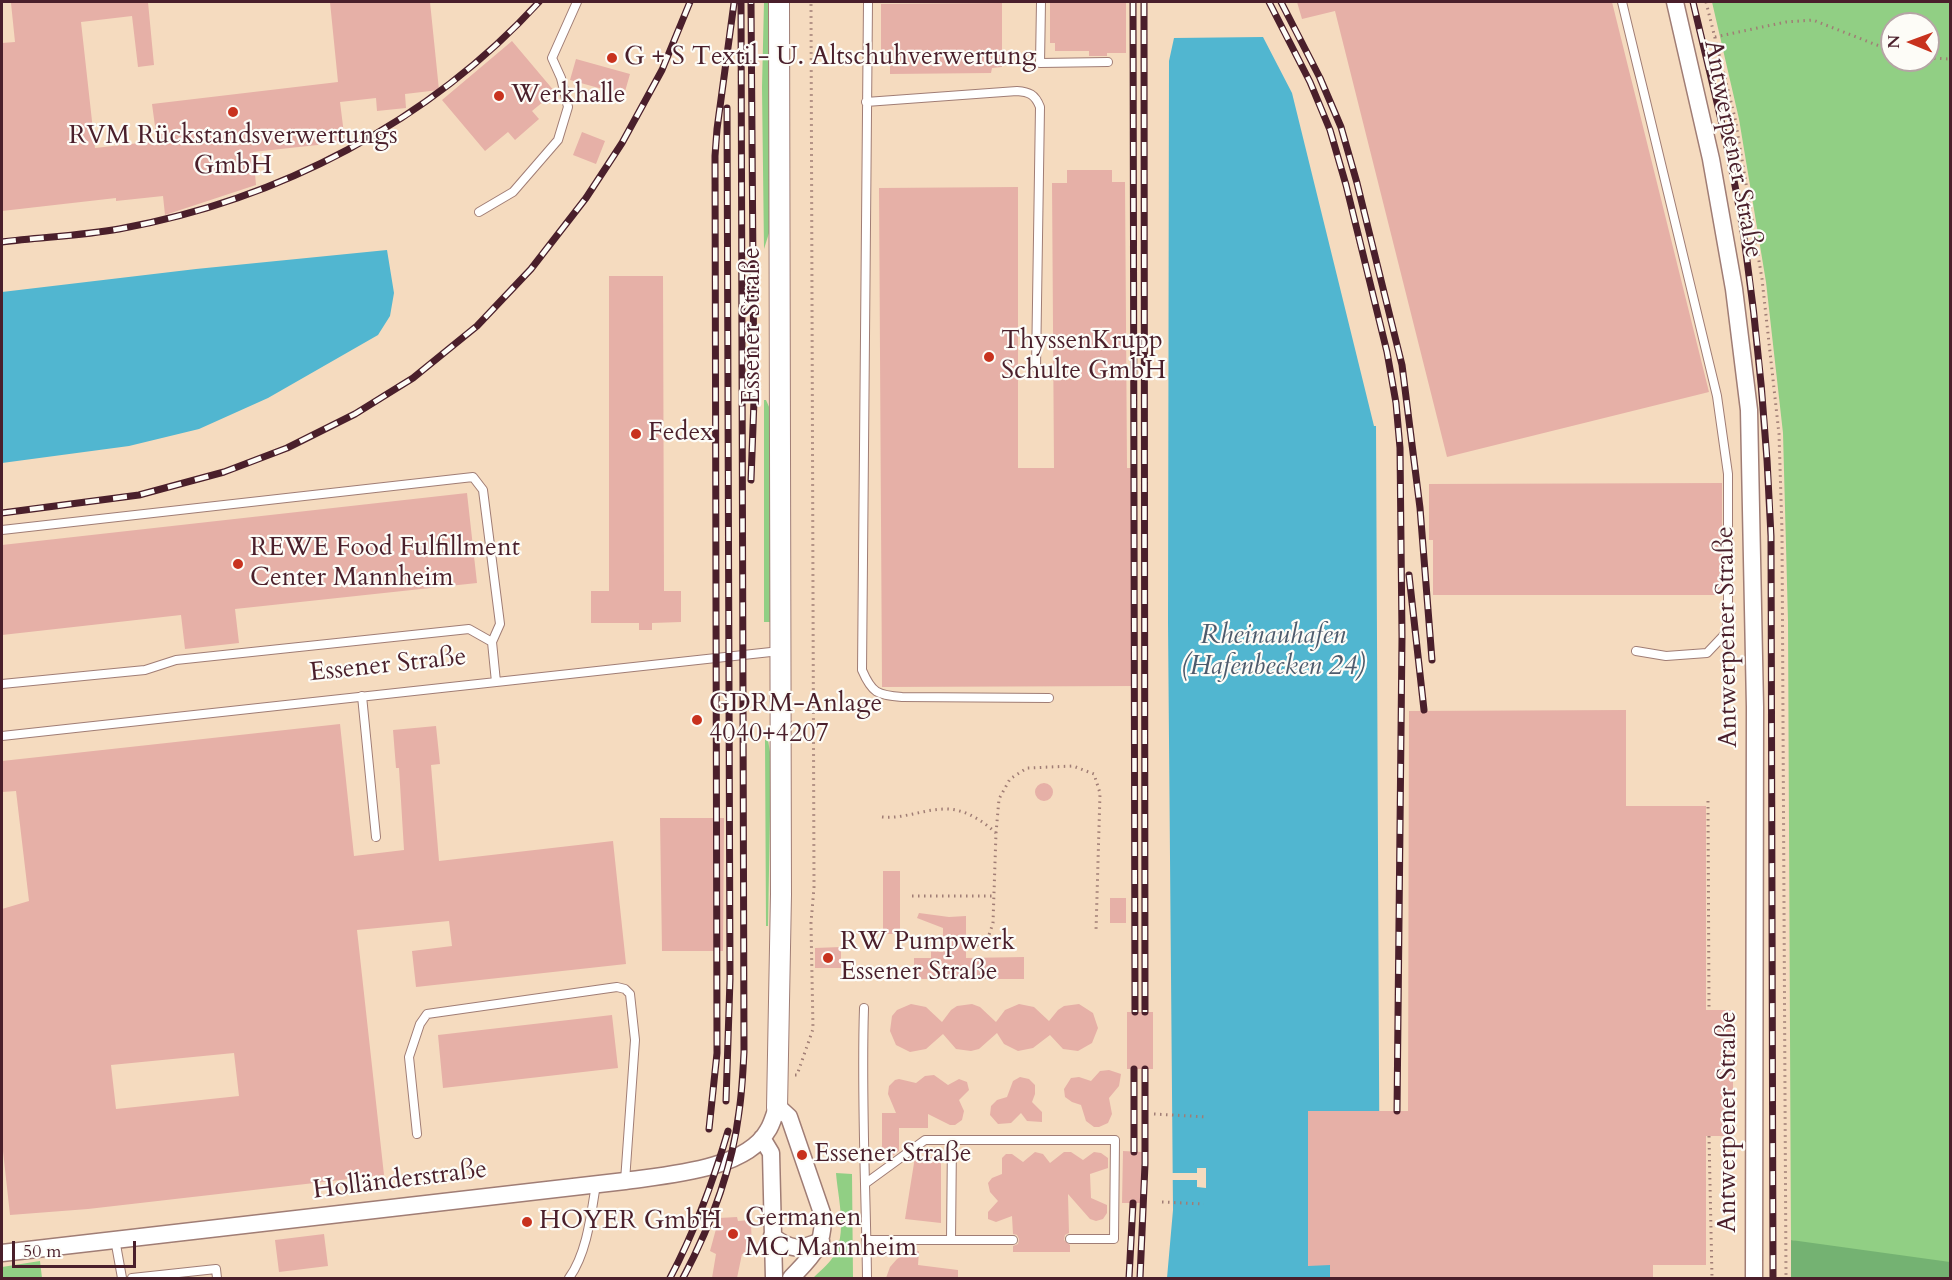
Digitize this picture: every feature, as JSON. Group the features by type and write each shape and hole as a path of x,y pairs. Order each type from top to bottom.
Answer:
{"street":[{"name":"Essener Straße","path":"777,1107 781,894 779,2"},
{"name":"Antwerpener Straße","path":"1675,2 1711,159 1734,289 1749,410 1755,707 1754,1278"},
{"name":"Holländerstraße","path":"2,1253 626,1181 684,1172 718,1164 752,1149 768,1131 777,1107"},
{"path":"777,1107 789,1117 822,1213 824,1227 821,1241 814,1254 791,1278"},
{"path":"762,1138 771,1153 774,1278"},
{"path":"772,1236 786,1247 803,1249 821,1241"}],"lane":[{"path":"479,213 513,192 558,140 568,107 561,78 552,58 577,2"},
{"path":"868,2 862,670 872,690 883,695 1049,698"},
{"path":"1041,2 1040,63 1108,62"},
{"path":"1622,2 1717,396 1728,474 1726,633 1707,653 1666,656 1636,651"},
{"path":"866,102 1017,91 1028,92 1036,97 1040,106 1036,368"},
{"path":"2,530 472,477 483,490 500,624 492,642 496,682"},
{"path":"2,684 145,670 176,660 469,629 492,642"},
{"name":"Essener Straße","path":"2,736 780,651"},
{"path":"362,696 376,837"},
{"path":"417,1134 409,1057 420,1024 428,1014 617,987 625,989 630,994 635,1040 626,1181"},
{"path":"864,1008 862,1056 867,1278"},
{"path":"866,1183 925,1140 1114,1140 1114,1239 1070,1239"},
{"path":"951,1240 952,1140"},
{"path":"569,1278 577,1267 591,1218 596,1184"},
{"path":"115,1239 122,1278"},
{"path":"866,1240 1012,1240"},
{"path":"132,1278 216,1269 217,1278"}],"path":[{"path":"778,1074 797,1075 813,1029 810,2"},
{"path":"1714,37 1786,22 1813,20 1880,46"},
{"path":"966,945 977,945 987,941 993,923 999,799 1010,779 1028,768 1073,766 1094,774 1100,793 1096,931"},
{"path":"1708,801 1710,1010"},
{"path":"882,817 896,818 948,809 981,819 996,833"},
{"path":"912,896 994,896"},
{"path":"1154,1114 1207,1117"},
{"path":"1710,1136 1712,1278"},
{"path":"1162,1203 1204,1204"}],"green space":[{"path":"764,2 770,2 770,214 769,233 764,249 762,87"},
{"path":"1712,2 1950,2 1950,1278 1791,1240 1788,621 1783,433 1766,282 1739,119"},
{"path":"764,400 770,409 771,622 764,622"},
{"path":"765,740 768,740 771,758 768,926 766,926"},
{"path":"836,1173 852,1174 853,1278 813,1278 826,1266 838,1248 841,1216"},
{"path":"1791,1240 1950,1262 1950,1278 1791,1278"},
{"path":"40,1261 42,1278 2,1278 2,1267"}],"water":[{"name":"Rheinauhafen (Hafenbecken 24)","path":"1263,37 1292,93 1374,426 1376,426 1380,1278 1167,1278 1173,1210 1168,622 1169,61 1174,38"},
{"path":"387,250 394,293 390,316 378,335 268,398 199,429 129,446 2,463 2,292 196,269"}],"pier":[{"path":"1197,1168 1206,1168 1206,1188 1197,1187 1197,1180 1170,1180 1170,1173 1197,1173"}],"building":[{"path":"148,2 154,65 138,67 132,16 81,22 95,148 157,141 152,104 338,82 330,2 430,2 439,90 405,94 406,108 377,111 376,98 340,102 345,142 253,152 256,185 165,215 163,196 116,201 116,198 2,211 2,43 15,42 11,3"},
{"path":"1050,2 1126,2 1126,53 1089,56 1089,51 1055,51 1055,43 1050,43"},
{"path":"1297,2 1612,2 1709,392 1447,457 1335,11 1302,19"},
{"path":"1002,3 1002,67 992,68 991,73 890,74 890,65 881,65 881,4"},
{"name":"Werkhalle","path":"512,41 555,92 532,111 539,119 515,140 508,132 485,151 442,100"},
{"path":"576,59 630,74 624,95 570,80"},
{"path":"582,132 605,141 596,164 573,155"},
{"path":"1067,170 1112,170 1112,182 1125,182 1127,468 1134,468 1134,686 882,687 879,188 1018,187 1018,468 1054,468 1052,183 1067,183"},
{"name":"Fedex","path":"609,276 663,276 664,591 681,591 681,622 652,623 652,630 639,630 639,623 591,623 591,591 609,591"},
{"path":"1722,483 1722,595 1433,595 1433,540 1429,540 1429,484"},
{"name":"REWE Food Fulfillment Center Mannheim","path":"467,493 477,583 235,609 239,643 185,649 181,615 2,635 2,545"},
{"path":"1626,710 1626,806 1706,806 1706,1010 1733,1010 1733,1136 1706,1136 1706,1265 1653,1265 1653,1278 1330,1278 1330,1265 1308,1266 1308,1111 1408,1111 1409,711"},
{"path":"340,724 354,856 404,850 399,768 396,768 393,730 436,726 440,764 431,765 439,861 613,841 626,964 416,987 412,951 452,946 449,921 357,930 384,1175 88,1209 10,1215 2,1142 2,909 29,901 16,791 2,792 2,761","holes":["234,1053 239,1096 116,1109 111,1065"]},
{"path":"1044,783 1050,786 1053,792 1050,798 1044,801 1038,798 1035,792 1038,786"},
{"path":"660,818 724,818 723,951 662,951"},
{"path":"883,871 900,871 900,934 883,934"},
{"path":"1110,898 1126,898 1126,923 1110,923"},
{"path":"919,913 949,917 966,916 966,958 1024,957 1024,979 914,979 914,958 931,958 931,951 943,952 943,928 917,918"},
{"name":"RW Pumpwerk Essener Straße","path":"841,947 841,968 815,968 815,948"},
{"path":"911,1004 926,1007 942,1022 957,1006 972,1004 980,1007 996,1022 1005,1010 1019,1004 1034,1007 1049,1021 1064,1006 1079,1004 1093,1013 1098,1028 1092,1043 1078,1051 1063,1049 1050,1035 1033,1048 1018,1051 1004,1044 997,1033 979,1049 971,1051 956,1049 943,1034 926,1049 910,1052 896,1045 890,1031 892,1016 897,1010"},
{"path":"1127,1012 1153,1012 1153,1069 1127,1069"},
{"path":"612,1015 618,1068 443,1088 438,1035"},
{"path":"1109,1070 1121,1074 1119,1086 1109,1098 1112,1114 1108,1123 1094,1127 1086,1121 1081,1105 1065,1097 1064,1089 1071,1078 1079,1077 1091,1081 1100,1071"},
{"path":"934,1075 948,1085 959,1079 967,1082 969,1090 959,1100 964,1111 962,1120 955,1125 950,1125 928,1114 928,1128 899,1128 899,1151 891,1157 882,1157 882,1113 896,1113 888,1094 889,1086 899,1079 916,1083 925,1076"},
{"path":"1020,1077 1029,1079 1035,1085 1032,1102 1042,1112 1042,1122 1027,1121 1021,1113 1011,1123 998,1124 990,1115 991,1106 997,1100 1007,1097 1013,1081"},
{"path":"1123,1151 1142,1152 1141,1203 1122,1203"},
{"path":"1035,1152 1043,1154 1050,1163 1064,1152 1071,1152 1083,1160 1094,1152 1101,1153 1108,1158 1108,1168 1090,1174 1091,1198 1107,1205 1107,1213 1103,1219 1096,1221 1090,1219 1068,1194 1069,1233 1065,1235 1064,1240 1070,1245 1070,1252 1013,1252 1013,1246 1018,1244 1019,1239 1013,1234 1012,1216 996,1222 988,1219 988,1212 998,1201 990,1192 988,1183 992,1178 1002,1174 1002,1158 1006,1154 1012,1154 1023,1162"},
{"path":"915,1157 941,1157 941,1223 905,1219"},
{"name":"Germanen MC Mannheim","path":"737,1217 738,1221 751,1220 752,1254 742,1254 737,1278 712,1278 716,1254 710,1251 719,1218"},
{"path":"324,1234 328,1266 279,1272 275,1240"},
{"path":"919,1251 918,1265 958,1270 958,1278 886,1278 890,1267 897,1259 905,1254"}],"railway":[{"path":"2,242 119,229 178,216 237,198 293,176 348,150 400,119 449,84 496,45 539,2"},
{"path":"2,513 139,495 224,472 287,448 355,414 413,378 477,326 531,269 586,198 622,143 662,70 690,2"},
{"path":"683,1278 711,1218 731,1155 740,1104 744,1052 741,2"},
{"path":"751,2 754,400 751,480"},
{"path":"1133,2 1135,1012"},
{"path":"1144,2 1145,1012"},
{"path":"1269,2 1310,82 1330,130 1346,185 1387,352 1396,403 1400,448 1402,637 1397,1111"},
{"path":"1281,2 1320,78 1341,127 1402,365 1420,508 1432,660"},
{"path":"1693,2 1727,148 1744,237 1758,348 1767,461 1771,536 1773,1278"},
{"path":"709,1129 717,1053 715,156 734,3"},
{"path":"726,1101 730,979 727,108"},
{"path":"1409,575 1424,710"},
{"path":"1134,1069 1134,1152"},
{"path":"1140,1278 1145,1164 1145,1069"},
{"path":"670,1278 703,1206 728,1131"},
{"path":"1129,1278 1133,1203"}],"place":[{"name":"G + S Textil- U. Altschuhverwertung","path":"612,58"},
{"name":"Werkhalle","path":"499,96"},
{"name":"RVM Rückstandsverwertungs GmbH","path":"233,112"},
{"name":"ThyssenKrupp Schulte GmbH","path":"989,357"},
{"name":"Fedex","path":"636,434"},
{"name":"REWE Food Fulfillment Center Mannheim","path":"238,564"},
{"name":"GDRM-Anlage 4040+4207","path":"697,720"},
{"name":"RW Pumpwerk Essener Straße","path":"828,958"},
{"name":"Essener Straße","path":"802,1155"},
{"name":"HOYER GmbH","path":"527,1222"},
{"name":"Germanen MC Mannheim","path":"733,1234"}]}
